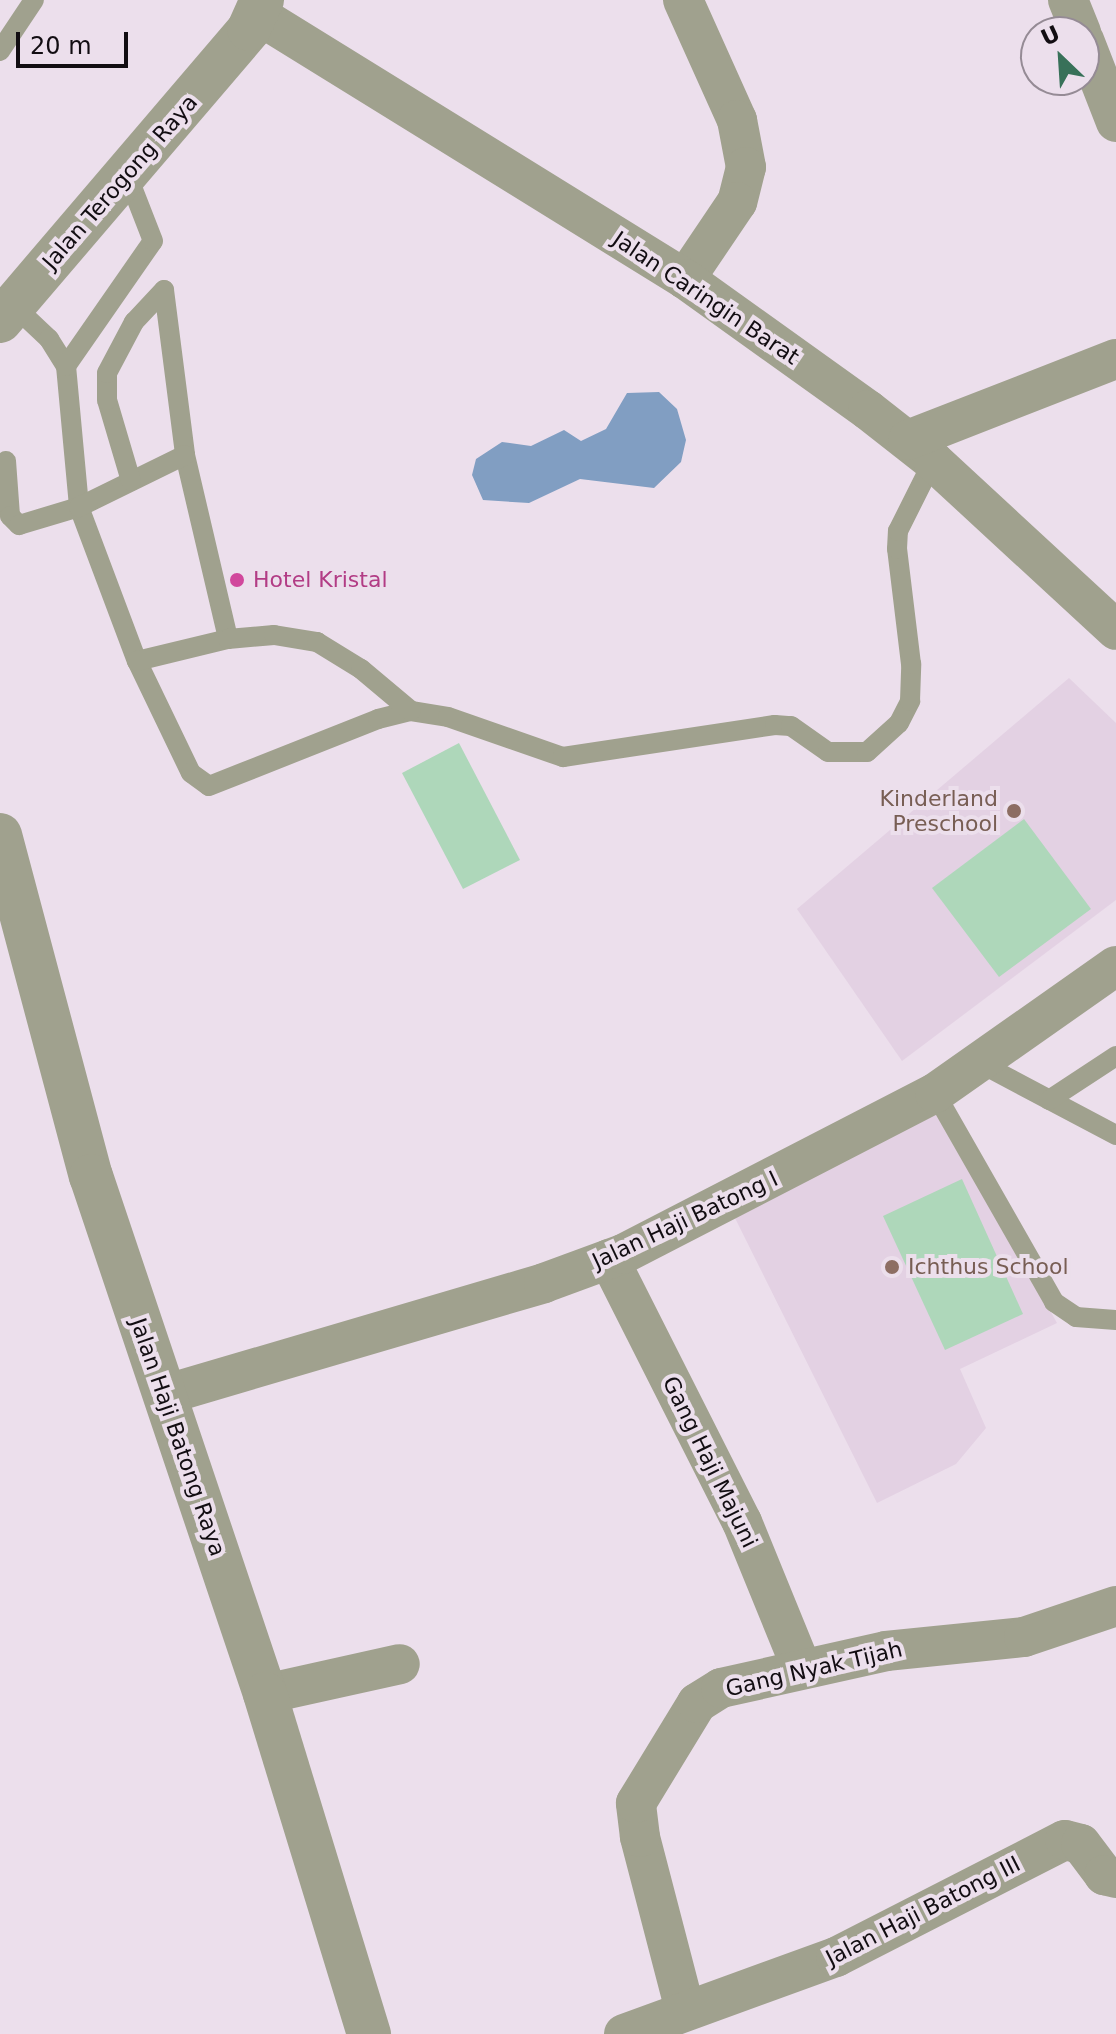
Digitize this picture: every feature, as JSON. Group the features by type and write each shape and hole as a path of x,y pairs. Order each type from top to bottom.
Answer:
{"street":[{"path":"683,0 737,120 746,167 737,202 685,279"},
{"name":"Jalan Caringin Barat","path":"260,8 685,279 920,450 1116,630"},
{"name":"Jalan Terogong Raya","path":"7,313 128,177 260,8"},
{"path":"1100,81 1116,122"},
{"path":"920,450 1116,359"},
{"name":"Jalan Haji Batong Raya","path":"0,835 91,1176 265,1694 369,2034"},
{"name":"Jalan Haji Batong I","path":"164,1395 544,1283 609,1259 935,1093 1116,966"},
{"name":"Gang Haji Majuni","path":"609,1259 742,1522 802,1669"},
{"name":"Gang Nyak Tijah","path":"685,2010 638,1829 636,1803 697,1703 721,1688 802,1669 926,1644 1024,1637 1116,1606"},
{"path":"265,1694 400,1664"},
{"name":"Jalan Haji Batong III","path":"624,2034 836,1957 1065,1840 1081,1844 1104,1875 1116,1878"}],"lane":[{"path":"0,51 34,0"},
{"path":"66,366 153,241 144,205 128,177"},
{"path":"131,481 107,400 107,373 134,322 164,290 185,455 228,639"},
{"path":"7,313 49,339 66,366 79,507 137,661 191,773 209,786 378,719 411,711 448,717 563,757 609,754 763,726 791,726 828,752 867,752 888,735 910,701 911,664 897,549 898,531 920,450"},
{"path":"6,461 10,516 19,525 79,507 185,455"},
{"path":"137,661 228,639 274,635 317,642 361,669 411,711"},
{"path":"986,1056 1049,1100 1116,1135"},
{"path":"1049,1100 1116,1056"},
{"path":"935,1093 1054,1302 1076,1317 1116,1320"}],"shaded area":[{"name":"Kinderland Preschool","path":"1069,678 1116,723 1116,900 902,1061 797,909"},
{"name":"Ichthus School","path":"934,1102 1057,1323 960,1369 986,1428 956,1464 877,1503 731,1210"}],"green space":[{"path":"459,743 520,860 463,889 402,773"},
{"path":"1024,819 1091,909 999,977 932,888"},
{"path":"962,1179 1023,1314 945,1350 883,1216"}],"water":[{"path":"659,392 677,409 686,440 681,462 654,488 580,479 529,503 483,500 472,475 476,459 502,442 531,446 564,430 581,441 606,429 627,393"}],"place":[{"name":"Hotel Kristal","path":"237,580"},
{"name":"Kinderland Preschool","path":"1014,811"},
{"name":"Ichthus School","path":"892,1267"}]}
